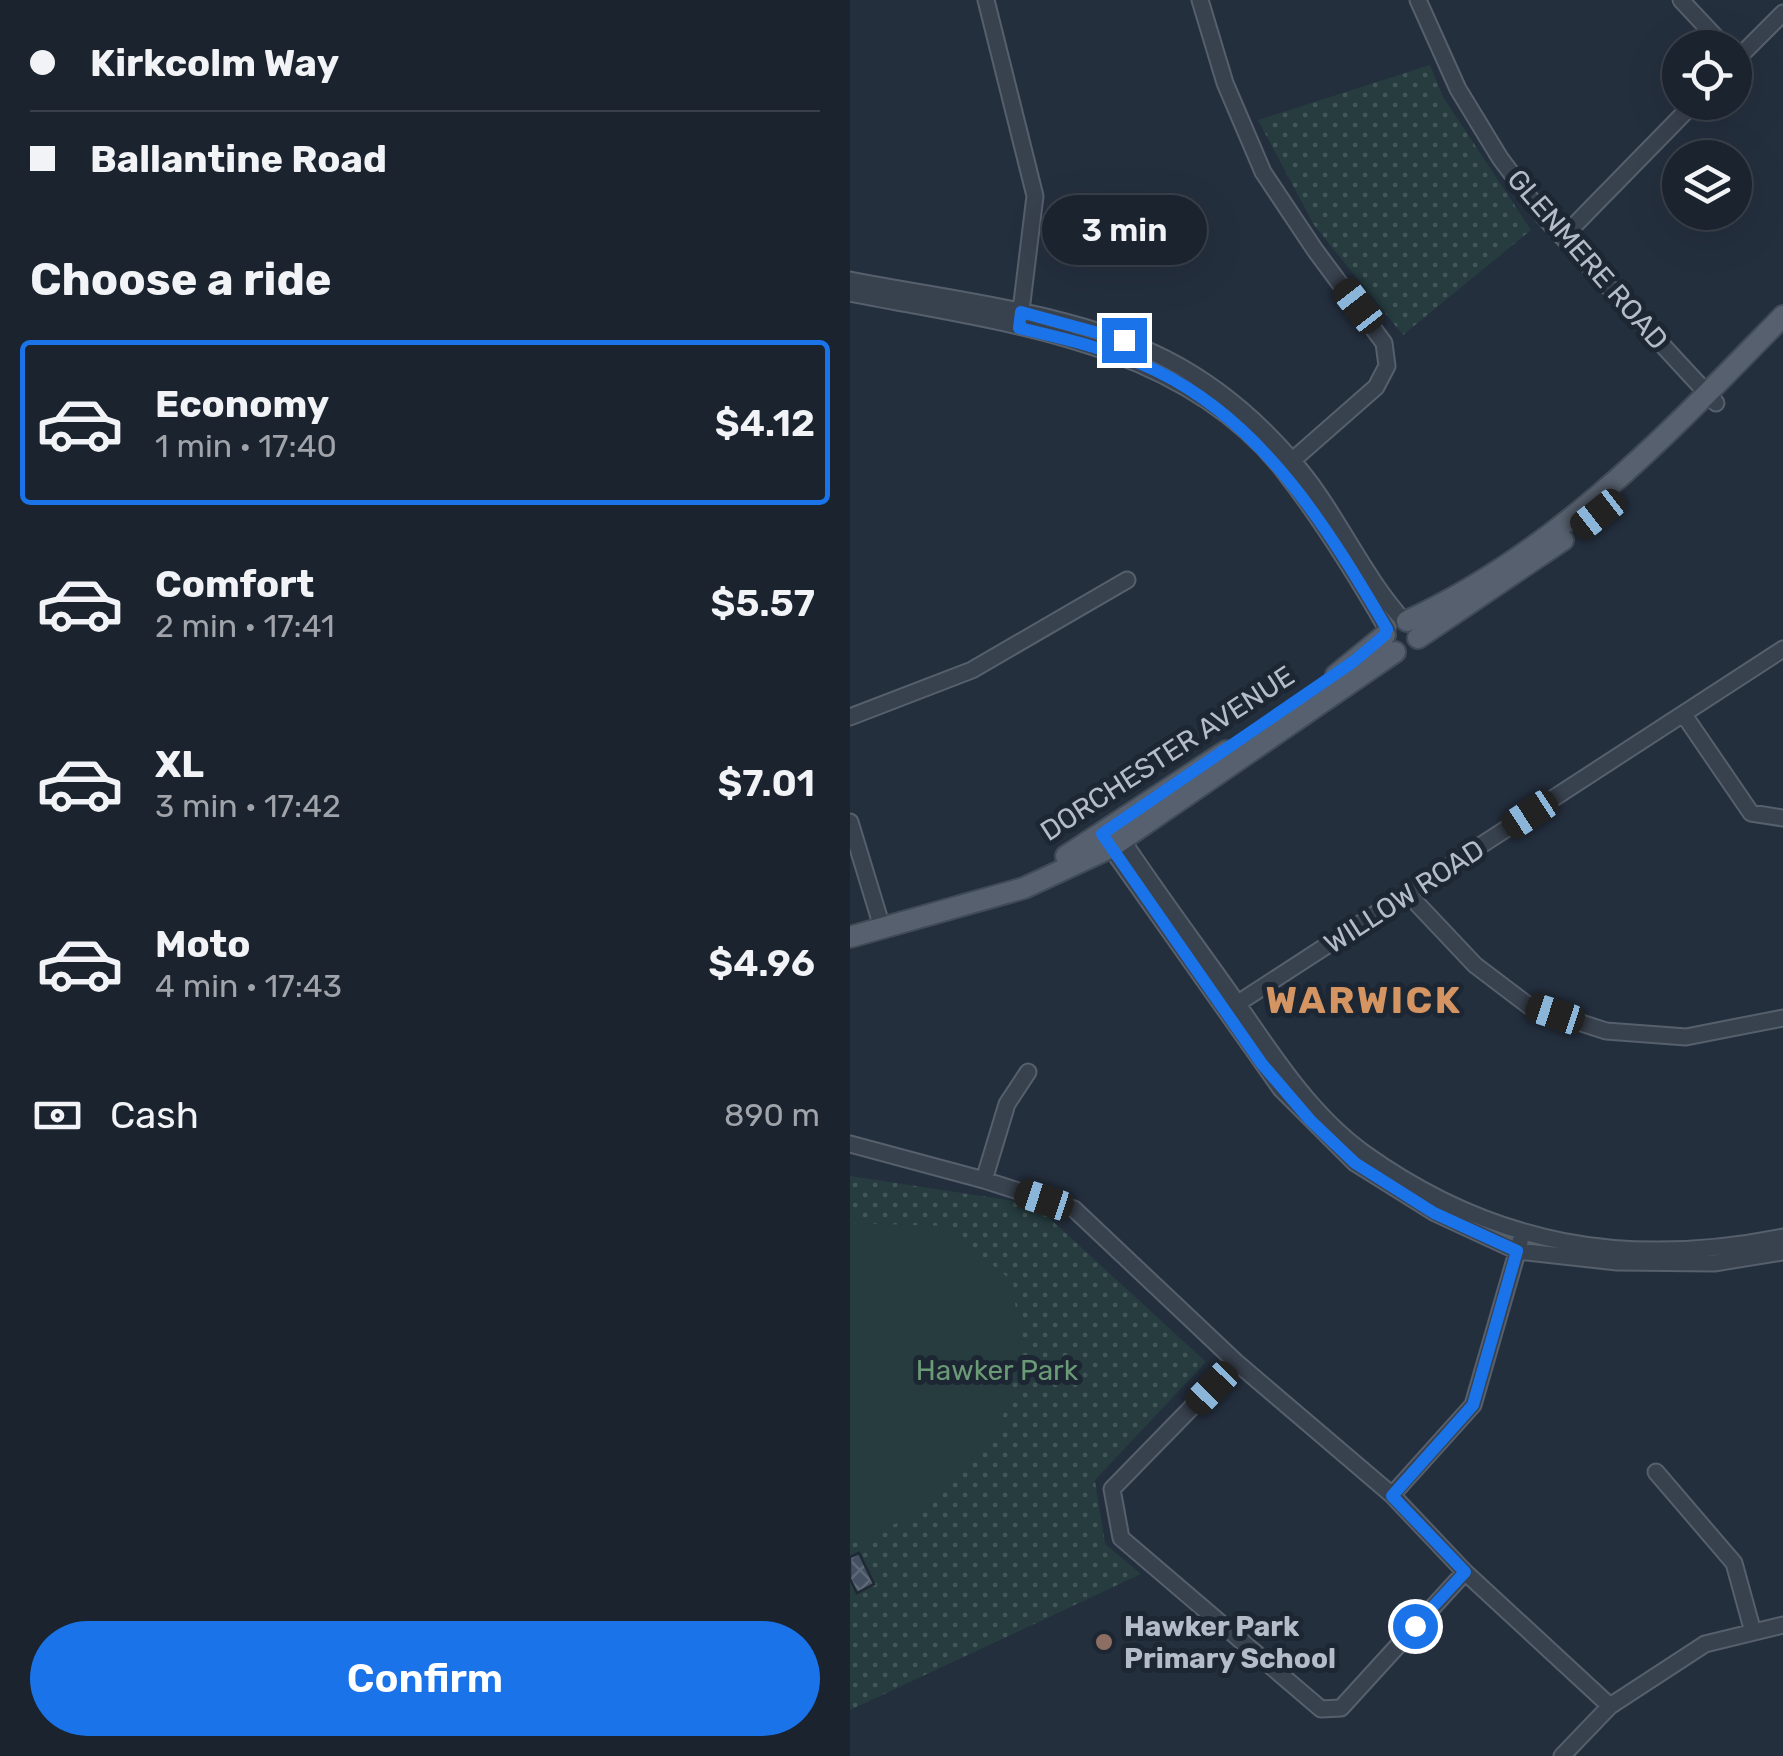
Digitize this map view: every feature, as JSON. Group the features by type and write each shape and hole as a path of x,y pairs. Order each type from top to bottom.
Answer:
{"main road":[{"name":"DORCHESTER AVENUE","path":"850,924 880,922 1024,888 1112,837 1399,632 1534,562 1618,498 1783,316"},
{"name":"DORCHESTER AVENUE","path":"1712,398 1783,334"},
{"name":"DORCHESTER AVENUE","path":"850,938 880,922"}],"street":[{"path":"986,0 1035,196 1020,320"},
{"path":"1200,0 1225,83 1263,172 1315,250 1379,334 1388,355 1385,374 1376,387 1288,465"},
{"name":"GLENMERE ROAD","path":"1418,0 1438,50 1474,120 1544,217 1712,398"},
{"path":"1681,0 1709,30"},
{"path":"1752,40 1783,13"},
{"path":"1563,237 1677,120"},
{"path":"850,280 1020,320"},
{"path":"850,293 1124,340 1164,357 1226,397 1288,465 1399,632"},
{"path":"850,717 972,670 1127,580"},
{"name":"WILLOW ROAD","path":"1232,1008 1783,648"},
{"path":"1684,716 1751,813 1783,818"},
{"path":"850,822 880,922"},
{"path":"1112,837 1232,1008 1281,1089 1355,1163 1434,1213 1517,1251 1617,1262 1684,1264 1783,1252"},
{"path":"1408,894 1475,966 1529,1006 1606,1030 1686,1037 1783,1018"},
{"path":"1232,1008 1292,1080 1363,1152 1441,1201 1522,1234 1603,1247 1684,1250 1783,1238"},
{"path":"984,1180 1007,1104 1028,1072"},
{"path":"850,1144 1074,1209 1236,1362 1392,1496 1465,1572 1610,1706"},
{"path":"1392,1496 1473,1405 1522,1234"},
{"path":"1236,1362 1112,1489 1121,1538 1320,1709 1341,1708 1465,1572"},
{"path":"1656,1472 1734,1563 1753,1632"},
{"path":"1562,1756 1610,1706 1705,1644 1783,1625"}],"green space":[{"path":"1430,65 1443,97 1531,230 1403,335 1314,225 1258,120"},
{"name":"Hawker Park","path":"850,1176 1034,1204 1206,1362 1095,1480 1105,1544 1141,1574 850,1710"},
{"path":"850,1223 946,1226 1013,1282 1019,1344 1001,1425 931,1506 850,1542"}],"building":[{"path":"859,1553 874,1584 857,1593 850,1579 850,1557"}],"place":[{"name":"Hawker Park Primary School","path":"1104,1642"}],"district":[{"name":"WARWICK","path":"1364,1000"}],"route":[{"path":"1124,340 1021,312 1019,328 1118,355 1157,371 1188,388 1246,433 1282,469 1387,629 1353,662 1102,834 1262,1064 1310,1120 1355,1163 1434,1213 1517,1251 1473,1405 1392,1496 1465,1572 1415,1626"}]}
